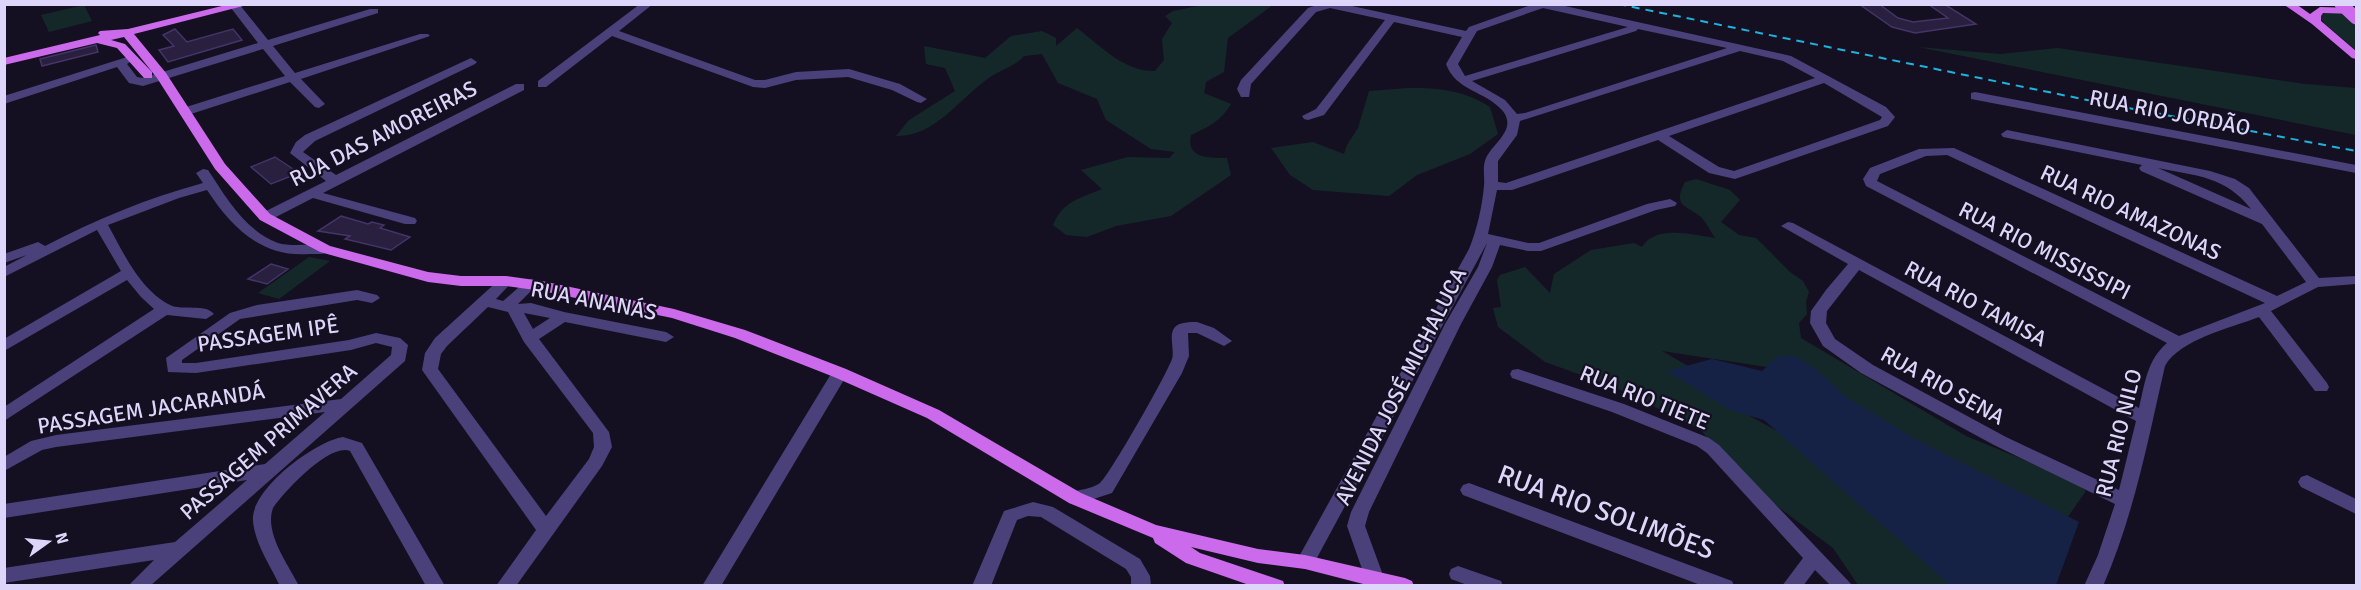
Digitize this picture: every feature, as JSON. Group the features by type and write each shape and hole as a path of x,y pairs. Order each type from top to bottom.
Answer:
{"main road":[{"path":"2288,4 2316,22 2356,56"},
{"path":"2331,4 2356,10"},
{"path":"2341,4 2356,18"},
{"path":"2350,4 2356,10"},
{"path":"4,60 137,25 235,5"},
{"path":"4,60 89,40 130,37 161,25 235,5"},
{"path":"2316,22 2315,15 2320,10 2356,10"},
{"path":"121,46 137,25"},
{"path":"104,33 130,37 147,60 154,81"},
{"path":"89,40 109,41 121,46 187,111 215,158 265,217 325,249 430,284 461,281 518,283 674,314 740,334 840,372 933,414 1075,498 1152,531 1258,556 1305,562 1377,582 1405,585"},
{"path":"133,59 143,57 147,60"},
{"path":"1152,531 1192,558 1276,585"},
{"path":"1250,578 1258,556"}],"street":[{"path":"542,84 648,4"},
{"path":"235,5 264,44 319,104"},
{"path":"1245,94 1243,89 1245,83 1312,10 1319,7 1330,5 1468,35"},
{"path":"1659,135 1714,170 1729,174 1744,173 1884,123 1889,117 1882,110 1787,58 1540,5 1531,10 1477,26 1468,35 1451,66 1463,80 1506,108 1513,118 1512,132 1494,155 1491,163 1488,239 1528,248 1541,247 1652,207 1670,203"},
{"path":"119,62 133,80 154,81 264,44 374,11"},
{"path":"1308,116 1320,112 1392,18"},
{"path":"1463,80 1632,29 1635,24"},
{"path":"611,32 753,83 765,84 796,76 849,73 896,87 921,99"},
{"path":"187,111 424,36"},
{"path":"1513,118 1526,117 1739,48"},
{"path":"4,100 133,59"},
{"path":"334,180 296,153 301,145 310,138 471,62"},
{"path":"4,100 102,74 127,73"},
{"path":"1491,185 1507,187 1825,79"},
{"name":"RUA DAS AMOREIRAS","path":"265,217 520,87"},
{"name":"RUA RIO JORDÃO","path":"1975,96 2356,169"},
{"path":"2007,134 2195,171 2230,182 2244,191 2264,220 2315,283"},
{"name":"RUA RIO AMAZONAS","path":"1892,195 1871,183 1870,179 1875,171 1931,150 1948,151 2269,306"},
{"path":"4,259 174,195 207,179 215,158"},
{"path":"2124,158 2264,220"},
{"path":"207,179 252,235 282,249 325,249"},
{"path":"310,193 410,221"},
{"name":"RUA RIO MISSISSIPI","path":"1892,195 2178,342"},
{"path":"100,223 129,272 147,295 165,309 207,314"},
{"path":"4,273 100,223"},
{"name":"RUA RIO TAMISA","path":"1788,226 2144,418"},
{"path":"282,249 302,238"},
{"name":"AVENIDA JOSÉ MICHALUCA","path":"1305,562 1488,239"},
{"name":"AVENIDA JOSÉ MICHALUCA","path":"1377,582 1356,526 1360,512 1453,324 1485,267 1488,239"},
{"name":"RUA RIO SENA","path":"1856,264 1819,311 1818,323 1829,342 1867,369 2000,441 2125,501"},
{"path":"4,346 129,272"},
{"name":"RUA RIO NILO","path":"2093,585 2107,555 2125,501 2157,366 2163,355 2178,342 2269,306 2315,283 2356,280"},
{"path":"518,283 500,304 466,318 441,342 429,362 430,370 546,530"},
{"path":"500,304 518,283"},
{"name":"PASSAGEM IPÊ","path":"372,298 357,295 257,310 235,316 174,358 174,368 196,368 351,345 374,337"},
{"path":"500,304 530,338 601,432 603,447 596,462 505,585"},
{"name":"RUA ANANÁS","path":"500,304 531,308 563,317 666,337"},
{"path":"2269,306 2321,387"},
{"path":"4,415 165,309"},
{"path":"530,338 563,317"},
{"path":"1075,498 1104,489 1112,479 1174,373 1181,356 1180,331 1184,328 1196,327 1224,341"},
{"name":"PASSAGEM PRIMAVERA","path":"137,585 399,357 400,345 397,342 374,337"},
{"path":"711,585 840,372"},
{"name":"RUA RIO TIETE","path":"1518,374 1618,408 1703,442 1713,449 1814,558 1844,585"},
{"name":"PASSAGEM JACARANDÁ","path":"4,465 37,445 56,441 343,404"},
{"path":"290,585 270,545 263,523 262,510 268,500 312,458 329,447 348,443 356,447 436,585"},
{"path":"4,511 268,470"},
{"path":"2307,482 2356,507"},
{"name":"RUA RIO SOLIMÕES","path":"1469,490 1725,585"},
{"path":"981,585 1006,523 1017,511 1043,510 1120,555 1138,569 1141,585"},
{"path":"4,576 178,549"},
{"path":"1791,585 1814,558"},
{"path":"1458,574 1494,585"}],"green space":[{"path":"1208,4 1273,5 1228,38 1224,72 1206,82 1204,93 1231,104 1218,119 1191,135 1190,143 1196,153 1207,157 1227,158 1231,175 1171,216 1116,226 1087,237 1066,235 1053,225 1061,211 1067,206 1079,198 1102,189 1081,170 1128,157 1169,158 1175,152 1151,149 1106,120 1097,99 1058,83 1042,54 1024,56 994,75 946,115 923,130 910,135 896,136 909,120 955,91 945,68 926,64 924,46 985,58 1011,36 1042,31 1056,38 1056,46 1077,28 1123,63 1155,71 1164,60 1162,39 1172,23 1165,16 1173,11"},
{"path":"84,5 92,21 49,32 41,15"},
{"path":"2338,11 2356,25 2356,50 2320,17 2321,12"},
{"path":"1918,47 2000,54 2057,48 2305,84 2356,88 2356,135"},
{"path":"1408,88 1451,91 1480,101 1490,107 1498,134 1470,154 1417,175 1389,196 1313,190 1290,175 1271,148 1313,142 1344,154 1358,128 1369,91"},
{"path":"1696,179 1730,190 1740,200 1721,222 1739,235 1756,238 1790,272 1803,281 1809,292 1806,302 1807,314 1799,323 1801,338 1966,436 2073,480 2086,491 2067,518 1991,501 1786,370 1662,351 1695,370 1712,395 1784,435 1958,585 1858,585 1833,548 1741,479 1700,429 1612,386 1545,362 1498,327 1493,308 1501,307 1497,280 1500,275 1525,267 1550,293 1554,274 1591,250 1634,243 1642,247 1656,235 1665,233 1686,233 1715,238 1701,217 1681,201 1681,190 1685,182"},
{"path":"309,257 330,261 279,299 258,293"}],"water":[{"path":"1778,356 1795,356 1817,370 1845,396 1913,438 2079,522 2056,585 1950,585 1764,420 1730,410 1667,371 1712,359 1762,371"}],"building":[{"path":"1859,4 1879,4 1898,18 1913,22 1948,18 1928,4 1944,4 1976,24 1915,33 1892,27"},
{"path":"175,29 187,42 233,29 242,40 168,62 159,50 174,46 163,35"},
{"path":"96,45 98,52 42,66 40,59"},
{"path":"275,157 299,173 271,184 251,167"},
{"path":"341,216 368,224 372,222 384,225 380,228 410,237 391,250 345,239 350,236 318,231"},
{"path":"271,264 288,269 267,284 248,279"}],"railway":[{"path":"1618,4 2097,102 2356,151"}]}
